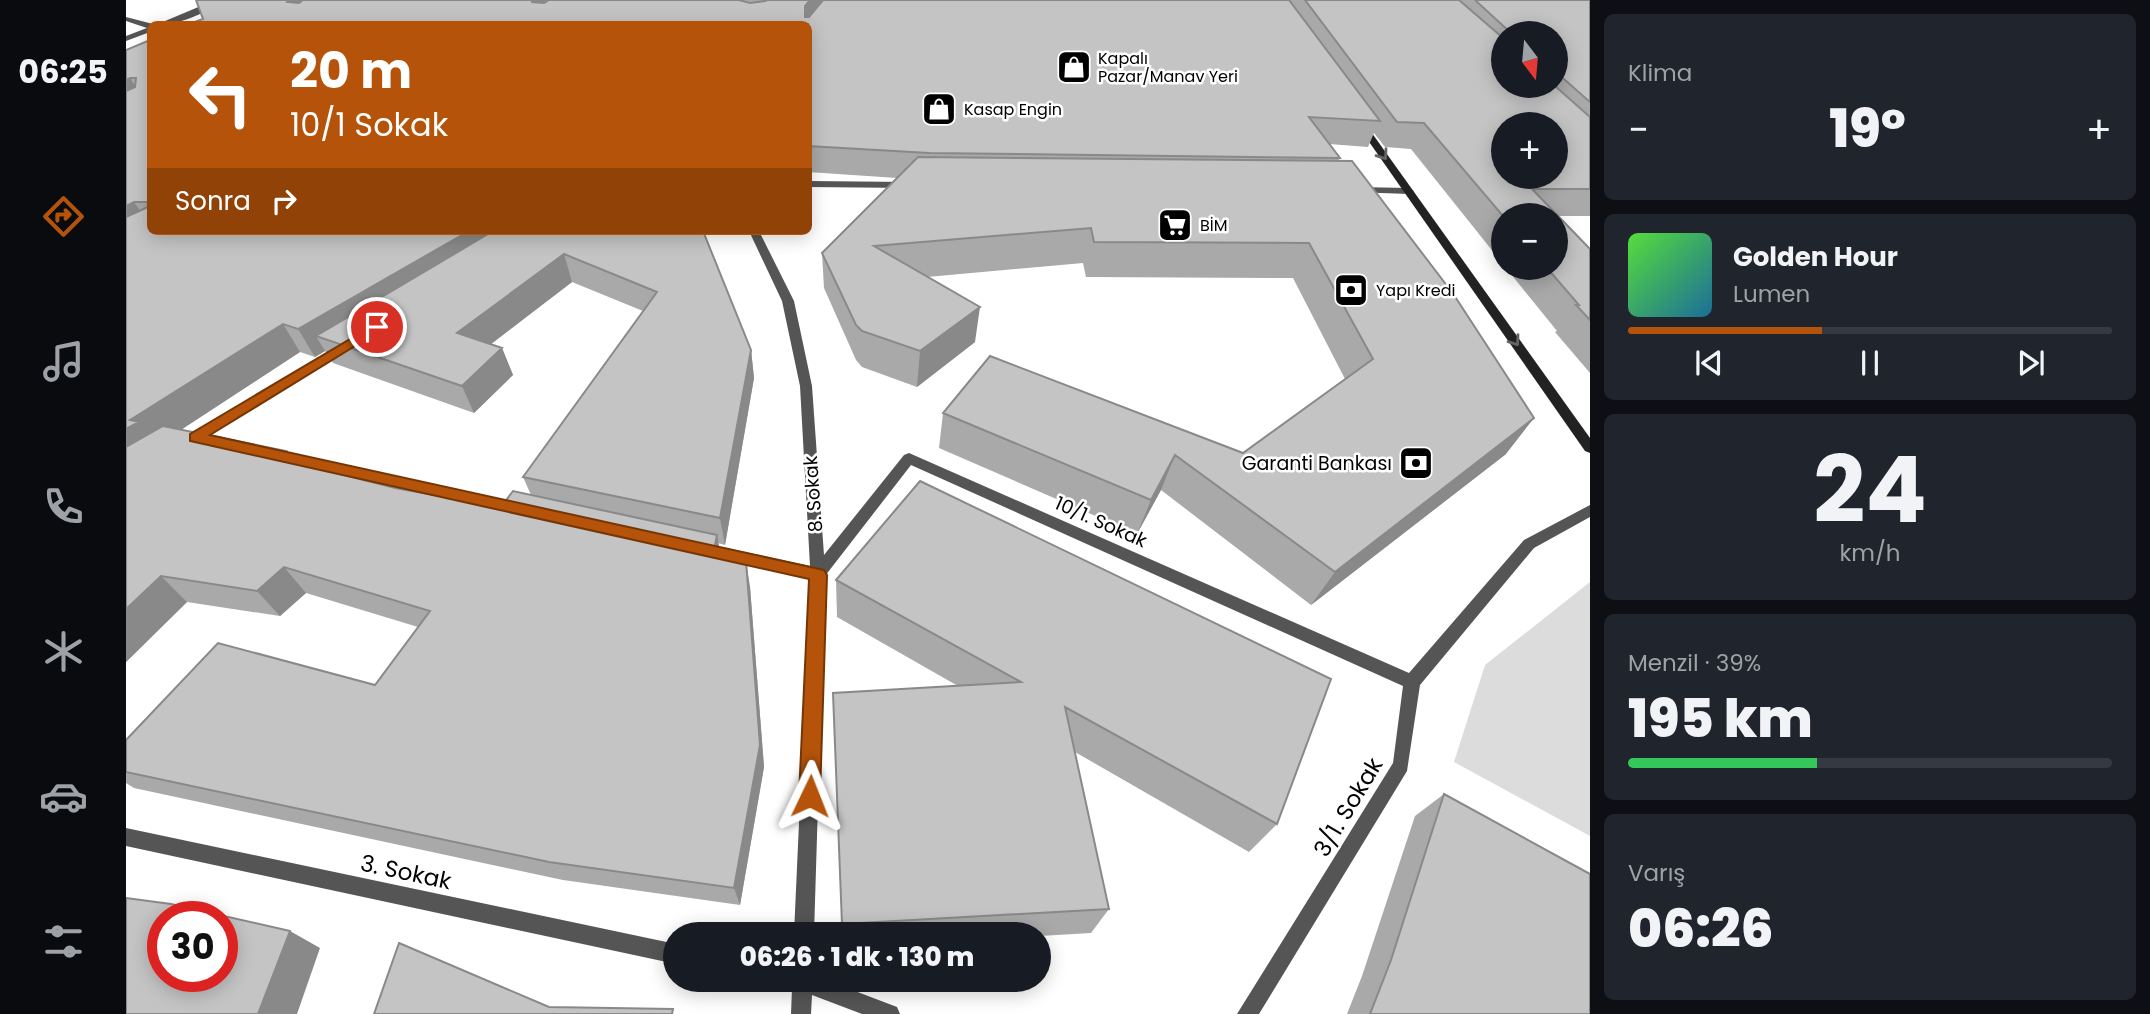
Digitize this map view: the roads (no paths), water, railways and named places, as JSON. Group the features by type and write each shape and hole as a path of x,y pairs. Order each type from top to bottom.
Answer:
{"street":[{"path":"169,21 220,0"},
{"path":"126,19 147,26"},
{"path":"126,38 147,28"},
{"path":"1353,113 1590,448"},
{"path":"812,184 915,185"},
{"path":"1339,190 1409,191"},
{"name":"8. Sokak","path":"756,235 788,301 806,386 818,575 804,922"},
{"path":"172,452 360,338"},
{"path":"195,437 222,443"},
{"path":"263,452 534,512"},
{"name":"10/1. Sokak","path":"818,575 909,458 1412,682"},
{"path":"1412,682 1529,544 1590,510"},
{"path":"683,545 818,575"},
{"name":"3/1. Sokak","path":"1247,1014 1401,765 1412,682"},
{"name":"3. Sokak","path":"126,837 663,951"},
{"path":"801,992 801,1014"},
{"path":"832,992 890,1014"}],"place":[{"name":"Kapalı Pazar/Manav Yeri","path":"1074,67"},
{"name":"Kasap Engin","path":"939,109"},
{"name":"BİM","path":"1175,225"},
{"name":"Yapı Kredi","path":"1351,290"},
{"name":"Garanti Bankası","path":"1416,463"}]}
